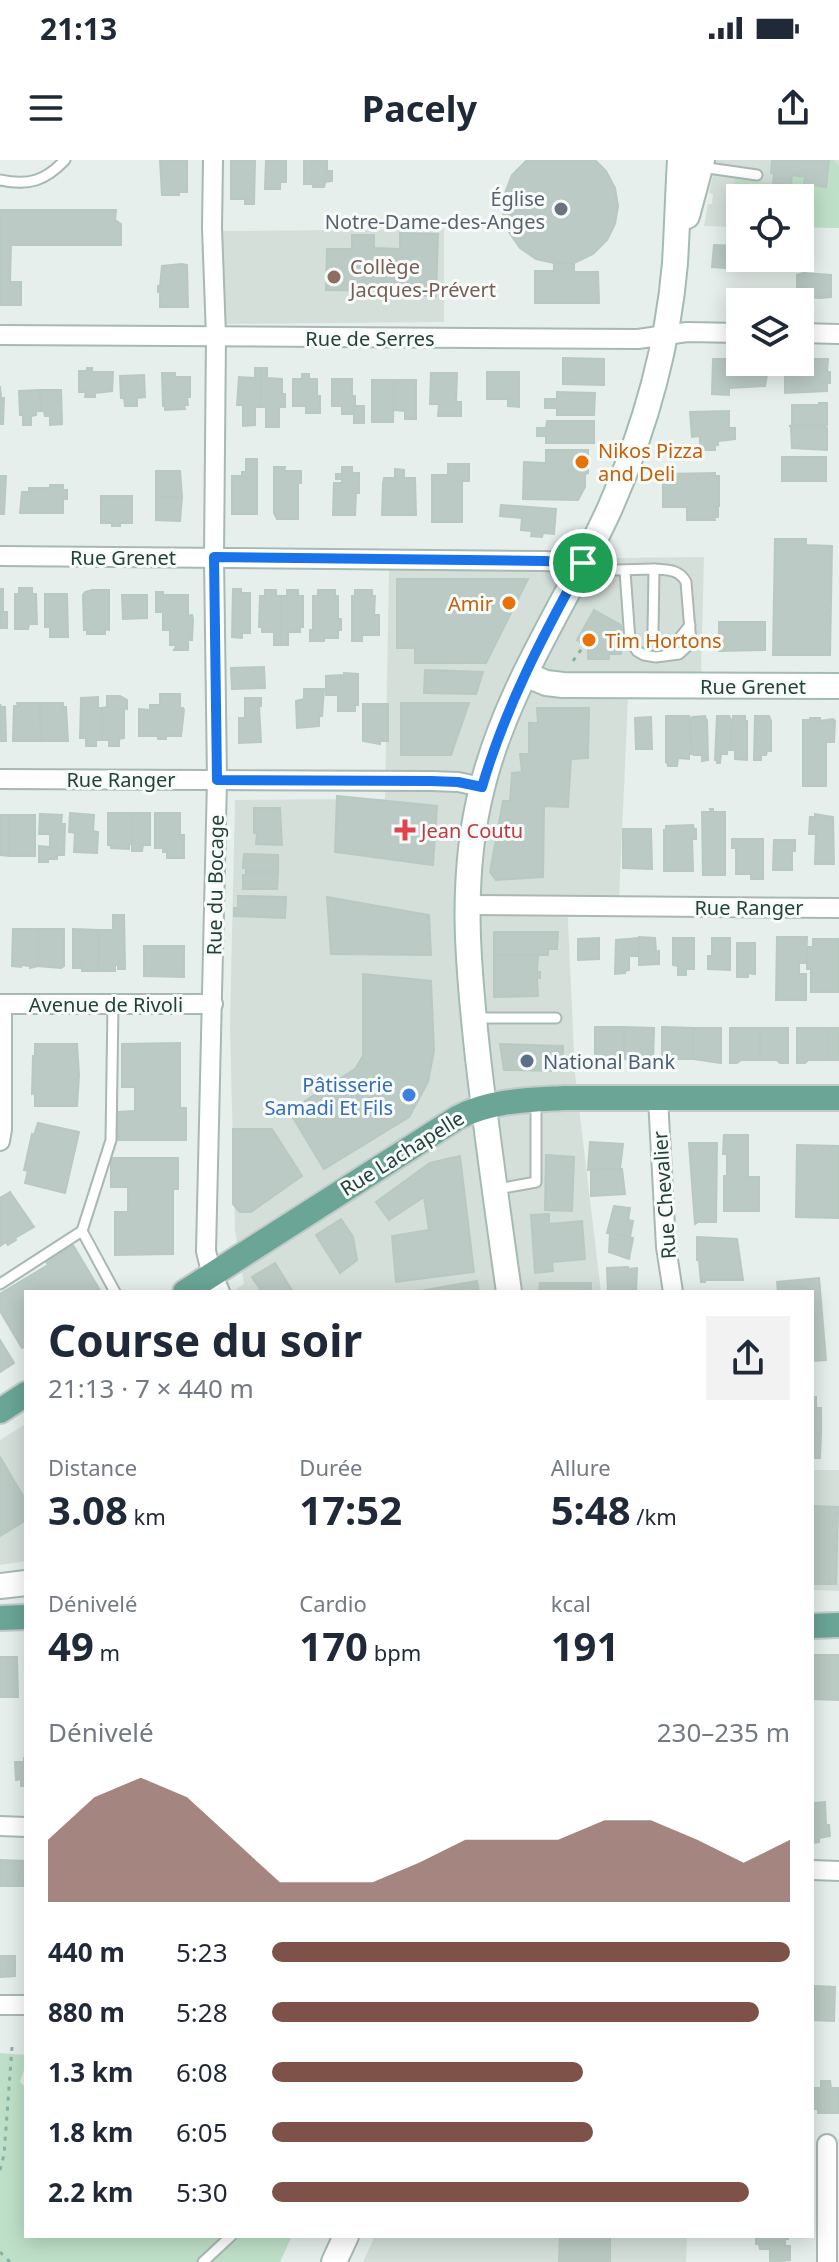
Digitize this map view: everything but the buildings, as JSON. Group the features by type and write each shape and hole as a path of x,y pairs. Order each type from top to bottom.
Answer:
{"main road":[{"name":"Rue Lachapelle","path":"192,1290 216,1283 457,1118 483,1107 536,1100 839,1098"},
{"path":"0,1411 24,1395"},
{"path":"0,1618 24,1617"},
{"path":"814,1626 839,1625"}],"street":[{"name":"Rue du Bocage","path":"213,160 217,780 206,1251 216,1283"},
{"path":"509,1290 473,1018 466,905 469,856 482,787 502,725 610,508 636,443 653,386 663,336 691,163"},
{"name":"Rue de Serres","path":"0,335 638,339 687,332 726,333"},
{"path":"814,333 839,334"},
{"name":"Rue Grenet","path":"0,556 583,563"},
{"name":"Rue Grenet","path":"525,674 546,683 563,685 839,686"},
{"name":"Rue Ranger","path":"0,779 431,781 482,787"},
{"name":"Rue Ranger","path":"466,905 839,908"},
{"path":"0,1141 1,1004"},
{"name":"Avenue de Rivoli","path":"1,1004 213,1004"},
{"name":"Rue Chevalier","path":"658,1098 666,1247 673,1290"},
{"path":"0,1586 24,1583"},
{"path":"0,1826 24,1827"},
{"path":"814,1870 839,1871"},
{"path":"0,2005 24,2005"},
{"path":"826,2144 827,2262"},
{"path":"334,2262 345,2238"}],"lane":[{"path":"0,180 16,183 35,181 51,173 65,160"},
{"path":"691,163 757,175"},
{"path":"583,563 625,571 676,571 684,578 688,588 690,625 666,655 644,655 630,644 625,571"},
{"path":"653,632 654,569"},
{"path":"0,1284 82,1231 111,1140 113,1004"},
{"path":"473,1018 556,1018"},
{"path":"495,1189 536,1182 536,1100"},
{"path":"82,1231 114,1290"},
{"path":"203,2262 229,2238"}],"path":[{"path":"573,661 585,644"},
{"path":"0,2170 4,2155 12,2047"},
{"path":"0,2252 10,2262"}],"shaded area":[{"path":"716,160 839,160 839,228 814,227 814,184 726,184 726,227 704,226 708,204 712,204 713,194 709,193"},
{"name":"Collège Jacques-Prévert","path":"444,229 444,322 224,324 223,231"},
{"path":"704,557 701,676 629,675 619,900 567,900 575,1074 601,1290 235,1290 244,1284 235,1230 230,1025 235,800 385,799 389,570 554,571 618,558"},
{"path":"24,1425 24,1561 0,1565 0,1440"},
{"path":"814,1470 839,1470 839,1591 814,1590"},
{"path":"374,2238 687,2238 686,2262 363,2262"}],"green space":[{"path":"829,160 834,160 839,167 839,228 814,227 814,185 826,187"},
{"path":"792,175 805,177 804,184 790,184"},
{"path":"735,179 781,184 734,184"},
{"path":"0,2053 24,2055 20,2082 24,2086 24,2238 291,2238 280,2262 0,2262"}],"place":[{"name":"Église Notre-Dame-des-Anges","path":"561,209"},
{"name":"Collège Jacques-Prévert","path":"334,277"},
{"name":"Nikos Pizza and Deli","path":"582,462"},
{"name":"Amir","path":"509,603"},
{"name":"Tim Hortons","path":"589,640"},
{"name":"Jean Coutu","path":"405,830"},
{"name":"National Bank","path":"527,1061"},
{"name":"Pâtisserie Samadi Et Fils","path":"409,1095"}],"route":[{"path":"214,557 583,563 507,712 482,787 431,781 217,780 214,557"}]}
